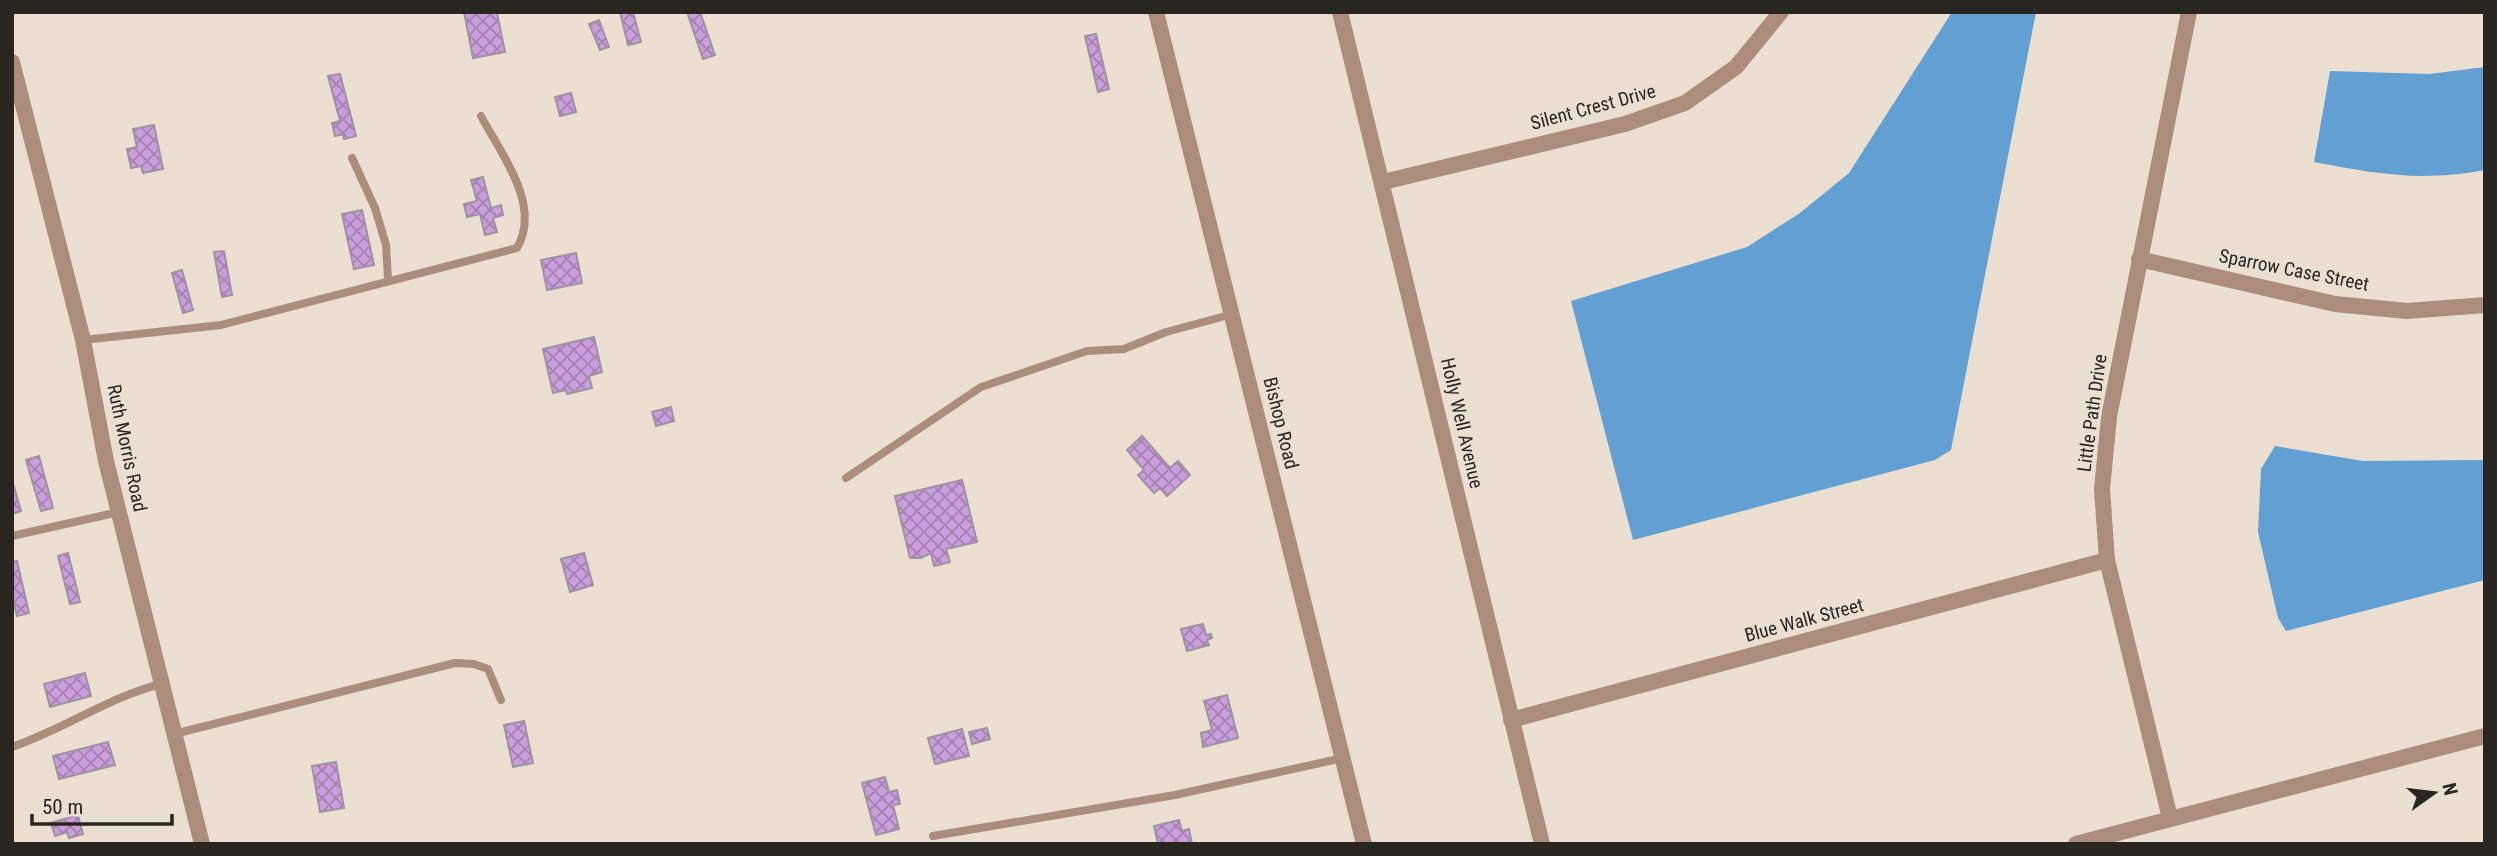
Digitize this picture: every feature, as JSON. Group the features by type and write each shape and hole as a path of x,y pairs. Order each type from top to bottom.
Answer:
{"street":[{"name":"Bishop Road","path":"1156,12 1364,844"},
{"name":"Holly Well Avenue","path":"1340,12 1542,844"},
{"name":"Silent Crest Drive","path":"1383,182 1625,124 1685,103 1736,67 1781,12"},
{"name":"Little Path Drive","path":"2170,818 2107,560 2102,489 2109,417 2189,12"},
{"name":"Ruth Morris Road","path":"12,62 19,114 83,340 106,461 202,844"},
{"name":"Sparrow Case Street","path":"2139,259 2335,304 2407,311 2485,305"},
{"name":"Blue Walk Street","path":"1511,720 2107,560"},
{"path":"2076,844 2485,736"}],"lane":[{"path":"83,340 220,325 388,279 498,255 517,248 524,236 527,214 514,178 481,116"},
{"path":"352,158 375,208 387,245 388,279"},
{"path":"846,478 981,387 1087,351 1124,349 1166,332 1233,314"},
{"path":"12,537 119,512"},
{"path":"174,734 455,663 474,664 488,669 500,699"},
{"path":"12,747 70,723 125,694 162,684"},
{"path":"933,836 1175,795 1343,758"}],"water":[{"path":"1952,12 2036,12 1951,450 1935,460 1633,540 1571,301 1747,247 1800,213 1849,173"},
{"path":"2485,67 2485,170 2419,176 2358,170 2314,162 2330,71 2429,74"},
{"path":"2275,446 2363,461 2485,460 2485,580 2286,631 2278,618 2258,532 2261,469"}],"building":[{"path":"464,12 497,13 505,52 473,58"},
{"path":"620,12 633,12 641,42 628,45"},
{"path":"687,12 700,12 715,55 703,59"},
{"path":"599,20 609,47 600,50 589,24"},
{"path":"1096,34 1109,89 1098,92 1085,36"},
{"path":"340,74 356,136 344,139 343,134 335,136 332,123 340,121 328,76"},
{"path":"571,93 576,112 560,116 555,97"},
{"path":"154,125 163,169 143,173 141,166 131,168 127,149 137,147 133,129"},
{"path":"483,177 491,208 501,205 503,215 493,218 497,232 485,235 480,214 467,217 464,204 477,201 471,180"},
{"path":"362,210 374,265 354,269 342,214"},
{"path":"224,251 232,295 222,297 214,252"},
{"path":"576,253 582,283 547,290 541,260"},
{"path":"182,270 193,310 183,313 172,273"},
{"path":"594,337 602,372 589,376 592,388 567,394 566,390 553,393 543,349"},
{"path":"671,407 674,421 656,426 652,412"},
{"path":"1142,436 1170,468 1178,461 1190,475 1167,496 1160,488 1154,493 1138,475 1144,470 1127,450"},
{"path":"39,456 53,508 41,511 26,460"},
{"path":"12,480 21,511 12,514"},
{"path":"962,480 977,542 946,549 950,562 934,566 931,553 921,558 910,558 895,496"},
{"path":"68,553 80,602 70,604 58,556"},
{"path":"584,553 593,585 570,592 561,559"},
{"path":"17,561 29,613 17,616 12,596 12,562"},
{"path":"1203,624 1206,635 1211,634 1212,638 1207,640 1209,645 1187,651 1181,629"},
{"path":"85,673 91,696 50,707 44,684"},
{"path":"1227,695 1238,738 1203,747 1201,733 1212,730 1204,701"},
{"path":"524,721 533,763 513,767 504,725"},
{"path":"987,728 990,739 972,744 969,732"},
{"path":"962,729 969,756 935,764 928,738"},
{"path":"108,742 115,765 59,779 53,756"},
{"path":"336,762 344,808 320,812 312,766"},
{"path":"885,777 889,792 897,790 900,804 893,805 899,829 876,835 862,783"},
{"path":"78,815 83,834 69,838 67,832 55,836 51,823"},
{"path":"1179,820 1182,831 1189,829 1192,844 1158,844 1154,826"}]}
